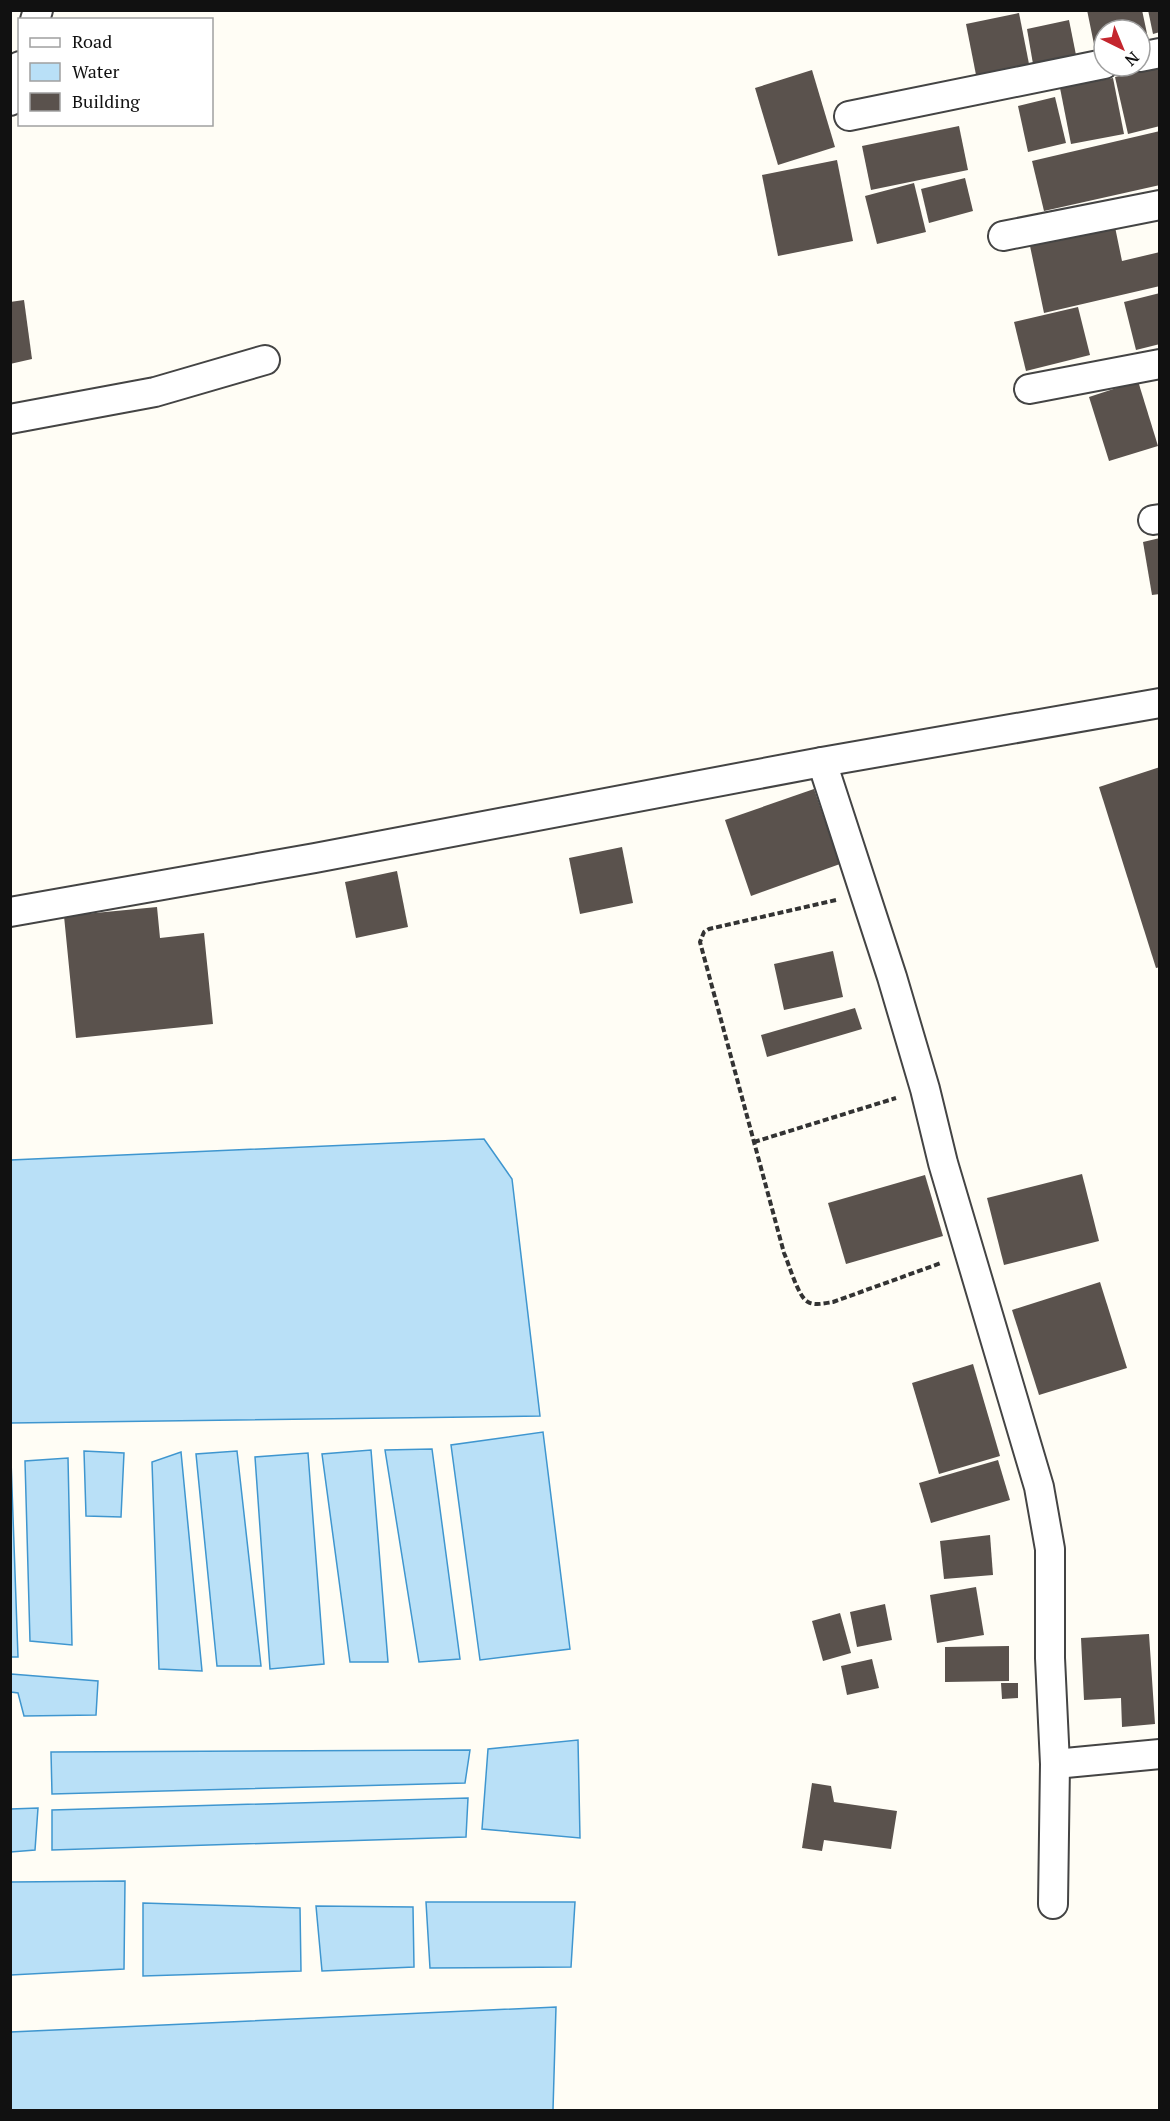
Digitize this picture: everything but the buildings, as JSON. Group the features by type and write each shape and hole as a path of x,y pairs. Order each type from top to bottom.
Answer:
{"street":[{"path":"849,116 1092,66"},
{"path":"10,101 18,73"},
{"path":"1003,236 1160,205"},
{"path":"10,419 155,392 265,360"},
{"path":"1029,390 1160,364"},
{"path":"10,912 315,858 822,762 1160,703"},
{"path":"822,762 892,977 925,1089 943,1163 1039,1487 1050,1550 1050,1658 1055,1764 1053,1904"},
{"path":"1055,1764 1160,1754"}],"path":[{"path":"864,894 709,929 701,938 702,951 784,1253 800,1292 808,1302 833,1302 970,1253"},
{"path":"754,1142 925,1089"}],"water":[{"path":"484,1139 512,1179 540,1416 11,1423 11,1160"},
{"path":"543,1432 570,1649 480,1660 451,1445"},
{"path":"432,1449 460,1659 419,1662 385,1450"},
{"path":"371,1450 388,1662 350,1662 322,1454"},
{"path":"84,1451 124,1453 121,1517 86,1516"},
{"path":"237,1451 261,1666 217,1666 196,1454"},
{"path":"181,1452 202,1671 159,1669 152,1462"},
{"path":"308,1453 324,1664 270,1669 255,1457"},
{"path":"68,1458 72,1645 30,1641 25,1461"},
{"path":"11,1460 18,1657 10,1657"},
{"path":"11,1674 98,1681 96,1715 24,1716 18,1693 11,1692"},
{"path":"578,1740 580,1838 482,1829 488,1749"},
{"path":"470,1750 465,1783 52,1794 51,1752"},
{"path":"468,1798 466,1837 52,1850 52,1810"},
{"path":"38,1808 35,1850 11,1852 11,1809"},
{"path":"125,1881 124,1969 11,1975 11,1882"},
{"path":"426,1902 575,1902 571,1967 430,1968"},
{"path":"143,1903 300,1908 301,1971 143,1976"},
{"path":"316,1906 413,1907 414,1967 322,1971"},
{"path":"556,2007 553,2110 11,2110 11,2032"}]}
